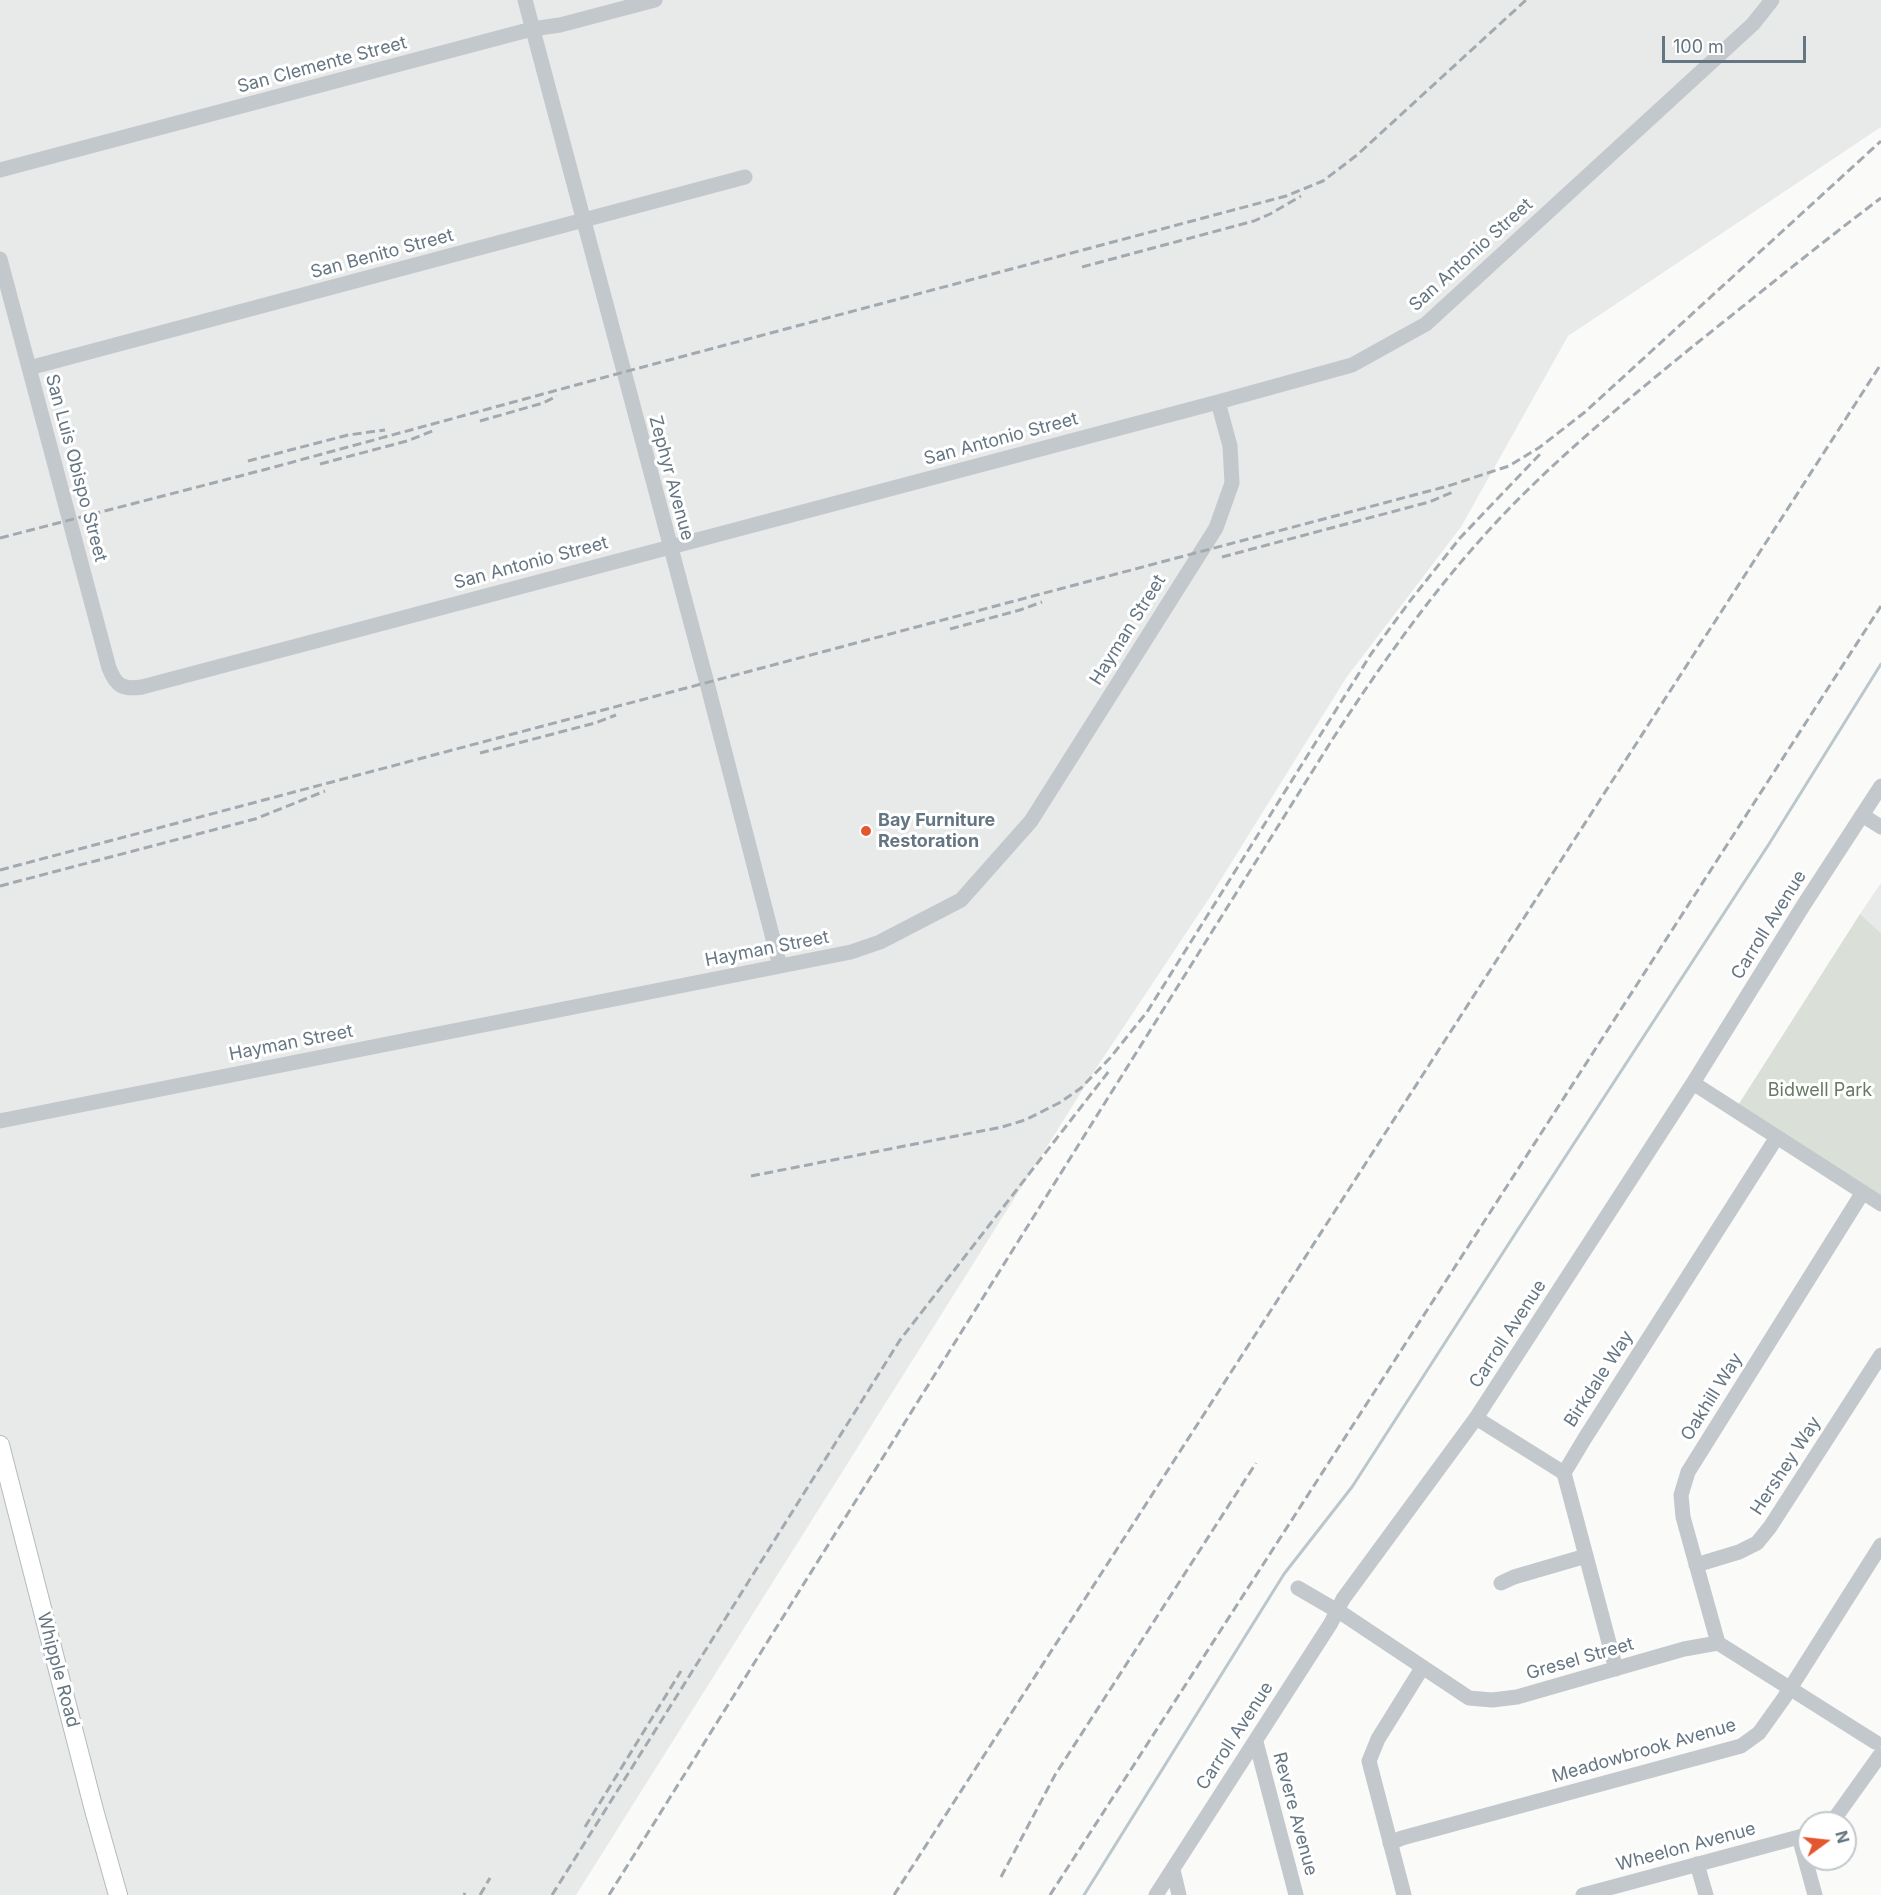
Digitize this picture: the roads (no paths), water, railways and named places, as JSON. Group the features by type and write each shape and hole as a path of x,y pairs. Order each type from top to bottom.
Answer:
{"main road":[{"name":"Whipple Road","path":"0,1445 118,1895"}],"street":[{"name":"Zephyr Avenue","path":"525,0 780,966"},
{"name":"San Clemente Street","path":"0,170 532,29 560,25 655,0"},
{"name":"San Antonio Street","path":"120,685 130,689 142,687 1352,365 1426,324 1746,31 1772,0"},
{"name":"San Benito Street","path":"29,368 745,177"},
{"name":"San Luis Obispo Street","path":"0,259 3,286 29,368 109,668 113,678 120,685"},
{"name":"Hayman Street","path":"0,1121 851,952 880,942 962,900 1031,821 1216,528 1233,483 1230,446 1218,402"},
{"name":"Carroll Avenue","path":"1156,1895 1202,1821 1256,1742 1343,1599 1476,1418 1694,1083 1881,786"},
{"path":"1862,815 1881,827"},
{"path":"1694,1083 1881,1204"},
{"name":"Birkdale Way","path":"1564,1473 1778,1137"},
{"name":"Oakhill Way","path":"1718,1643 1683,1517 1682,1495 1688,1473 1863,1192"},
{"name":"Hershey Way","path":"1696,1565 1738,1552 1757,1543 1770,1527 1881,1355"},
{"path":"1476,1418 1564,1473 1616,1669"},
{"name":"Meadowbrook Avenue","path":"1390,1843 1742,1746 1759,1733 1790,1689 1881,1545"},
{"path":"1501,1583 1586,1556"},
{"name":"Gresel Street","path":"1298,1588 1346,1616 1469,1698 1492,1700 1517,1697 1684,1649 1718,1643"},
{"path":"1718,1643 1879,1747 1839,1811"},
{"path":"1404,1895 1369,1761 1378,1739 1422,1668"},
{"name":"Revere Avenue","path":"1256,1742 1296,1895"},
{"name":"Wheelon Avenue","path":"1583,1895 1797,1837"},
{"path":"1697,1864 1706,1895"},
{"path":"1173,1870 1179,1895"},
{"path":"1811,1871 1815,1895"}],"waterway":[{"path":"1084,1895 1284,1574 1352,1487 1769,844 1881,664"}],"railway":[{"path":"0,538 267,469 1286,196 1323,181 1357,155 1526,0"},
{"path":"0,870 1448,486 1509,466 1540,447 1585,412 1881,141"},
{"path":"1082,267 1254,221 1301,196"},
{"path":"609,1895 1332,740 1412,624 1478,542 1524,493 1571,450 1692,347 1881,198"},
{"path":"894,1895 1881,364"},
{"path":"480,421 543,403 557,396"},
{"path":"248,461 348,435 385,430"},
{"path":"320,464 407,441 435,430"},
{"path":"751,1176 1002,1127 1025,1120 1059,1103 1081,1088 1110,1058 1147,1012 1371,654 1460,538 1541,453"},
{"path":"1222,557 1429,502 1453,492"},
{"path":"950,629 1042,602"},
{"path":"1050,1895 1881,606"},
{"path":"480,753 595,723 616,715"},
{"path":"0,886 255,819 325,791"},
{"path":"552,1895 900,1340 1109,1071"},
{"path":"1001,1877 1055,1775 1256,1463"},
{"path":"585,1827 681,1671"},
{"path":"480,1895 490,1878"}],"place":[{"name":"Bay Furniture Restoration","path":"866,831"}],"park label":[{"name":"Bidwell Park","path":"1820,1091"}]}
